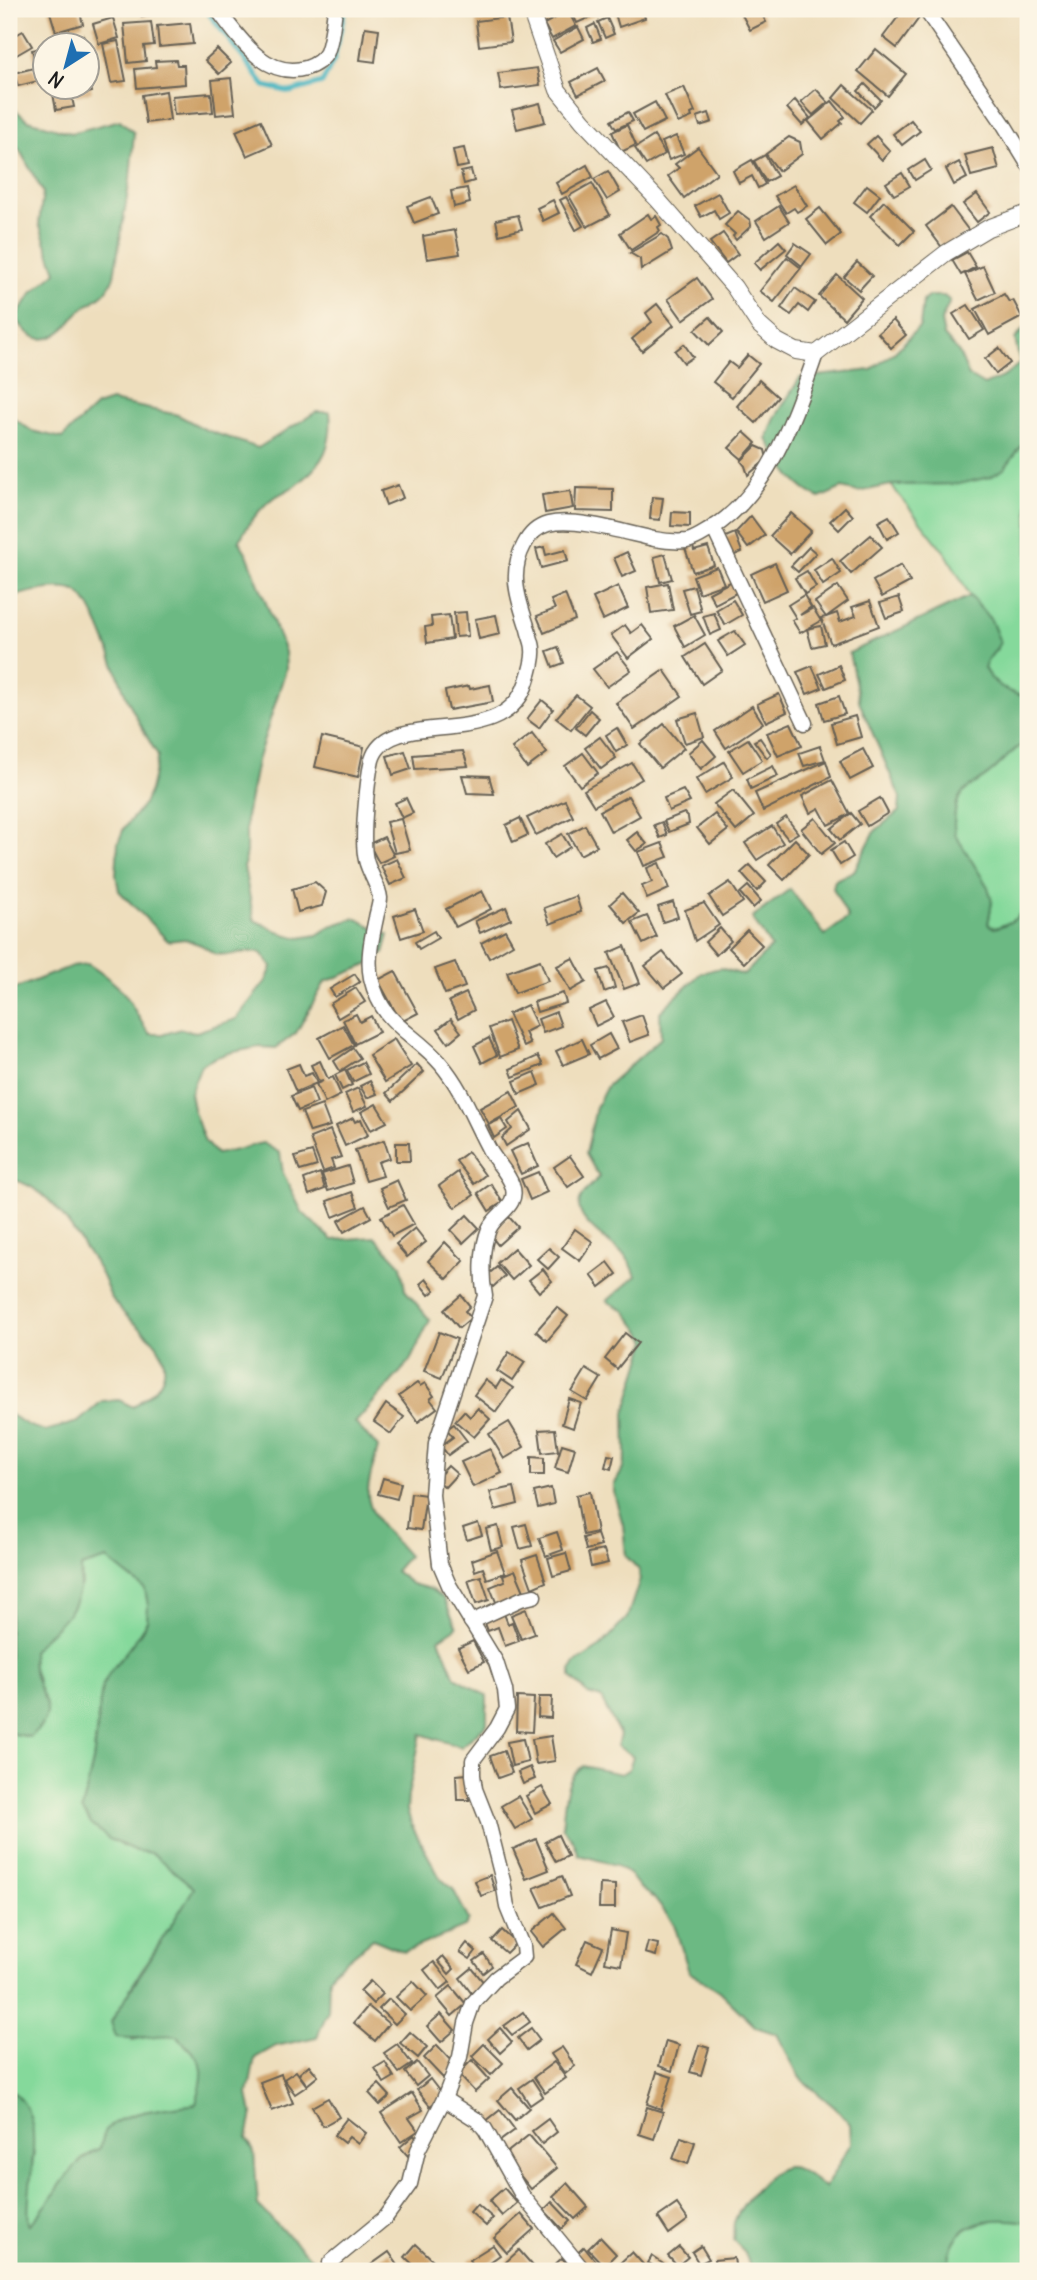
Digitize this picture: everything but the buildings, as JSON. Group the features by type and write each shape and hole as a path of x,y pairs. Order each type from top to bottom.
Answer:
{"street":[{"path":"217,9 241,41 262,61 297,71 312,66 326,55 335,9"},
{"path":"530,9 558,90 583,121 717,267 759,325 777,341 796,351 816,354"},
{"path":"925,9 1028,164"},
{"path":"330,2263 386,2217 410,2184 418,2150 444,2099 460,2057 466,2023 473,2003 496,1978 524,1956 523,1946 507,1907 488,1822 475,1789 473,1775 473,1760 497,1728 507,1709 505,1690 496,1662 449,1585 440,1564 432,1495 436,1443 485,1296 482,1278 488,1231 511,1204 514,1194 511,1182 492,1154 456,1084 432,1054 391,1021 372,982 370,943 380,898 366,862 365,833 373,760 382,743 389,738 494,719 516,703 523,694 534,649 515,587 522,549 537,529 550,523 569,523 673,541 691,540 713,527 747,498 773,458 816,354 946,253 988,228 1028,213"},
{"path":"713,527 804,723"},
{"path":"471,1622 521,1599 534,1596"},
{"path":"444,2099 477,2120 485,2129 522,2195 584,2271"}],"green space":[{"path":"9,105 28,120 71,133 120,120 134,133 130,179 114,276 104,293 78,313 61,331 47,338 33,336 27,332 16,317 33,292 56,272 39,224 43,192 19,149 9,143"},
{"path":"929,296 944,296 950,301 941,321 944,336 959,353 969,376 984,385 1005,376 1020,363 1015,339 1024,328 1028,328 1028,437 1004,469 990,477 959,484 891,485 858,492 842,488 820,498 802,488 777,457 767,439 775,418 800,378 871,370 896,351 920,326 923,301"},
{"path":"111,401 178,415 206,430 258,448 316,412 330,412 328,444 320,461 298,484 264,506 239,541 247,554 285,652 286,669 257,761 246,817 244,867 254,920 284,934 300,938 317,935 331,926 355,918 389,935 384,953 370,964 325,982 296,1033 276,1048 259,1047 229,1053 201,1065 190,1093 205,1142 216,1154 263,1143 280,1153 283,1173 302,1212 332,1240 375,1237 401,1265 405,1290 430,1320 410,1361 355,1423 378,1447 368,1491 371,1509 408,1556 395,1571 412,1584 430,1589 443,1598 457,1627 439,1639 455,1677 487,1696 487,1724 461,1747 421,1734 408,1795 407,1810 412,1826 440,1878 453,1889 469,1920 465,1927 404,1952 373,1939 333,1971 329,1978 328,2011 317,2037 276,2046 255,2058 248,2094 252,2114 247,2138 254,2152 258,2206 314,2261 318,2271 9,2271 9,2089 22,2101 30,2116 33,2133 29,2225 78,2164 100,2148 105,2132 112,2125 121,2119 147,2111 196,2104 202,2072 198,2060 177,2036 116,2037 111,2022 194,1888 152,1853 136,1851 109,1839 91,1824 82,1810 93,1762 102,1686 147,1621 145,1589 107,1559 81,1567 78,1596 73,1606 32,1651 33,1668 47,1712 40,1728 30,1737 9,1733 9,1626 13,1584 9,1578 9,1414 29,1426 45,1431 78,1422 102,1401 119,1400 133,1407 156,1388 164,1372 164,1360 153,1341 119,1309 95,1264 52,1203 33,1188 9,1179 9,991 72,966 88,964 123,992 150,1034 165,1034 181,1029 196,1032 236,1019 266,981 272,967 261,953 215,954 185,939 168,941 119,891 116,875 118,843 124,828 144,804 158,756 130,705 99,625 84,599 77,592 53,589 9,599 9,415 32,431 62,438 96,406"},
{"path":"1028,437 1028,697 1003,688 987,674 984,668 986,661 997,649 991,620 970,596 947,555 891,485 959,484 1004,469"},
{"path":"970,596 991,620 1000,642 984,668 1003,688 1028,697 1028,741 963,792 957,804 954,826 955,834 988,887 992,902 988,924 994,928 1017,918 1022,911 1028,860 1028,2222 986,2221 967,2228 953,2244 949,2261 951,2271 751,2271 745,2252 733,2240 734,2223 742,2208 763,2181 786,2167 802,2171 825,2188 851,2143 850,2124 839,2111 800,2078 777,2034 756,2027 719,1991 689,1972 674,1924 653,1897 616,1865 579,1855 573,1840 562,1827 568,1785 576,1771 583,1766 621,1774 629,1769 633,1756 617,1746 620,1735 601,1698 588,1694 571,1677 571,1670 575,1663 601,1646 627,1618 640,1579 639,1570 626,1556 623,1525 614,1485 622,1471 626,1455 625,1413 647,1340 625,1311 607,1301 636,1276 630,1263 588,1224 579,1207 587,1189 599,1177 586,1154 596,1107 607,1086 661,1038 660,1012 701,973 720,968 744,975 771,947 752,918 790,889 825,935 848,918 833,888 835,880 854,871 875,831 899,811 900,797 860,704 849,653"},
{"path":"1028,741 1027,908 1013,921 995,928 988,924 992,902 955,834 955,812 963,792"},
{"path":"107,1559 145,1589 147,1621 130,1647 98,1715 93,1762 82,1810 122,1846 152,1852 195,1888 130,1989 132,2040 162,2034 177,2036 198,2060 202,2080 197,2104 147,2111 121,2119 112,2125 105,2132 100,2148 78,2164 28,2226 27,2199 34,2152 13,2092 9,2089 9,1733 30,1737 38,1683 33,1668 32,1651 82,1584 81,1567"},
{"path":"1003,2218 1028,2222 1028,2271 951,2271 950,2254 957,2237 969,2227"}],"waterway":[{"path":"205,9 265,86 290,92 322,83 334,60 345,9"}]}
